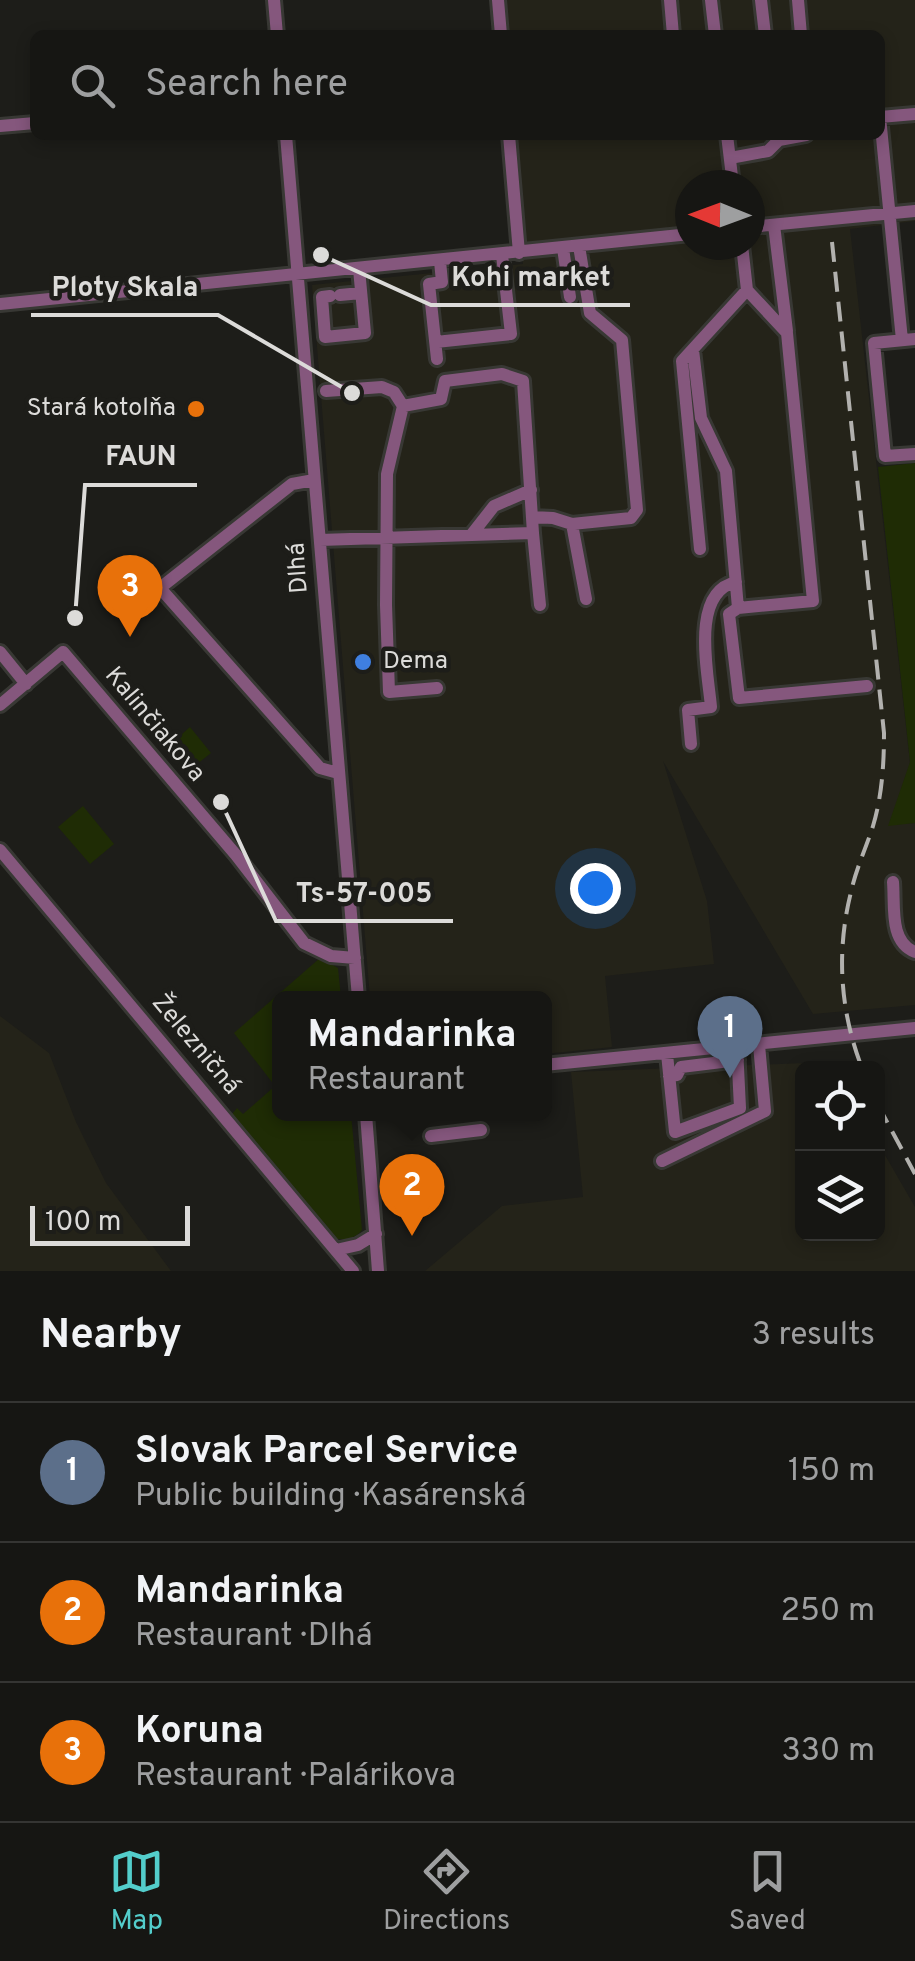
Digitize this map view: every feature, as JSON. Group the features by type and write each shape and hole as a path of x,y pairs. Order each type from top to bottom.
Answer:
{"street":[{"path":"274,0 277,30"},
{"path":"498,0 501,30"},
{"path":"670,0 673,30"},
{"path":"711,0 714,30"},
{"path":"760,0 764,30"},
{"path":"798,0 801,30"},
{"path":"885,117 915,114"},
{"path":"0,126 30,123"},
{"name":"Dlhá","path":"286,140 357,991"},
{"path":"509,140 519,253"},
{"path":"728,140 731,170"},
{"path":"730,158 768,151 777,140"},
{"path":"882,140 909,340 874,343 885,456 915,454"},
{"path":"765,226 915,211"},
{"path":"774,225 814,600 738,608 729,614 738,698 867,686"},
{"path":"0,304 675,236"},
{"path":"532,517 572,524 631,518 637,510 622,340 590,313 579,246"},
{"path":"563,248 570,298"},
{"path":"436,342 511,334 502,255"},
{"path":"744,260 747,290 787,333"},
{"path":"438,358 429,284 442,282 440,261"},
{"path":"359,269 365,333 325,336 322,297 361,294"},
{"path":"700,549 682,361 747,290"},
{"path":"693,350 701,418 726,471 738,608"},
{"path":"403,406 441,400 444,382 502,374 523,380 540,605"},
{"path":"326,391 382,387 394,392 403,406 389,458 385,537 390,692 438,688"},
{"path":"314,480 292,484 160,588 320,768 338,773"},
{"path":"472,534 494,506 531,490"},
{"path":"572,524 586,599"},
{"path":"320,540 532,533"},
{"path":"692,744 688,710 710,707 706,618 716,592 736,582"},
{"path":"0,652 26,684"},
{"name":"Kalinčiakova","path":"0,705 64,652 236,855 304,943 331,956 355,958"},
{"name":"Železničná","path":"0,850 228,1109 353,1271"},
{"path":"893,882 899,941 915,952"},
{"path":"669,1076 678,1075 682,1066 738,1060 759,1044 915,1028"},
{"path":"662,1161 764,1112 759,1044"},
{"path":"552,1064 667,1054 738,1060"},
{"path":"667,1054 675,1132 740,1108 738,1060"},
{"path":"367,1121 378,1271"},
{"path":"431,1136 481,1130"},
{"path":"336,1250 358,1245 376,1234"}],"shaded area":[{"path":"502,0 915,0 915,221 850,229 910,763 889,825 915,823 915,1005 813,1014 663,761 707,901 714,964 605,976 612,1047 552,1053 552,991 369,991 312,285 523,264 513,140 885,140 885,30 505,30"},
{"path":"0,1016 49,1053 106,1183 171,1271 0,1271"},
{"path":"795,1063 795,1241 885,1241 885,1155 915,1207 915,1271 425,1271 502,1206 583,1197 571,1072"}],"green space":[{"path":"915,463 915,823 888,826 910,762 878,467"},
{"path":"190,727 211,753 197,764 186,751 173,761 164,750"},
{"path":"83,806 114,844 90,864 58,827"},
{"path":"320,958 338,968 340,991 282,991"},
{"path":"272,1000 272,1082 234,1033"},
{"path":"272,1089 272,1121 352,1121 362,1230 345,1239 333,1238 233,1121 237,1108 243,1114"}],"railway":[{"path":"832,242 884,733 879,803 853,883 843,937 845,1003 860,1061"},
{"path":"885,1118 915,1174"}],"place":[{"name":"Kohi market","path":"321,255"},
{"name":"Ploty Skala","path":"352,393"},
{"name":"Stará kotolňa","path":"196,409"},
{"name":"FAUN","path":"75,618"},
{"name":"Koruna","path":"130,637"},
{"name":"Dema","path":"363,662"},
{"name":"Ts-57-005","path":"221,802"},
{"name":"Slovak Parcel Service","path":"730,1078"},
{"name":"Mandarinka","path":"412,1236"}]}
